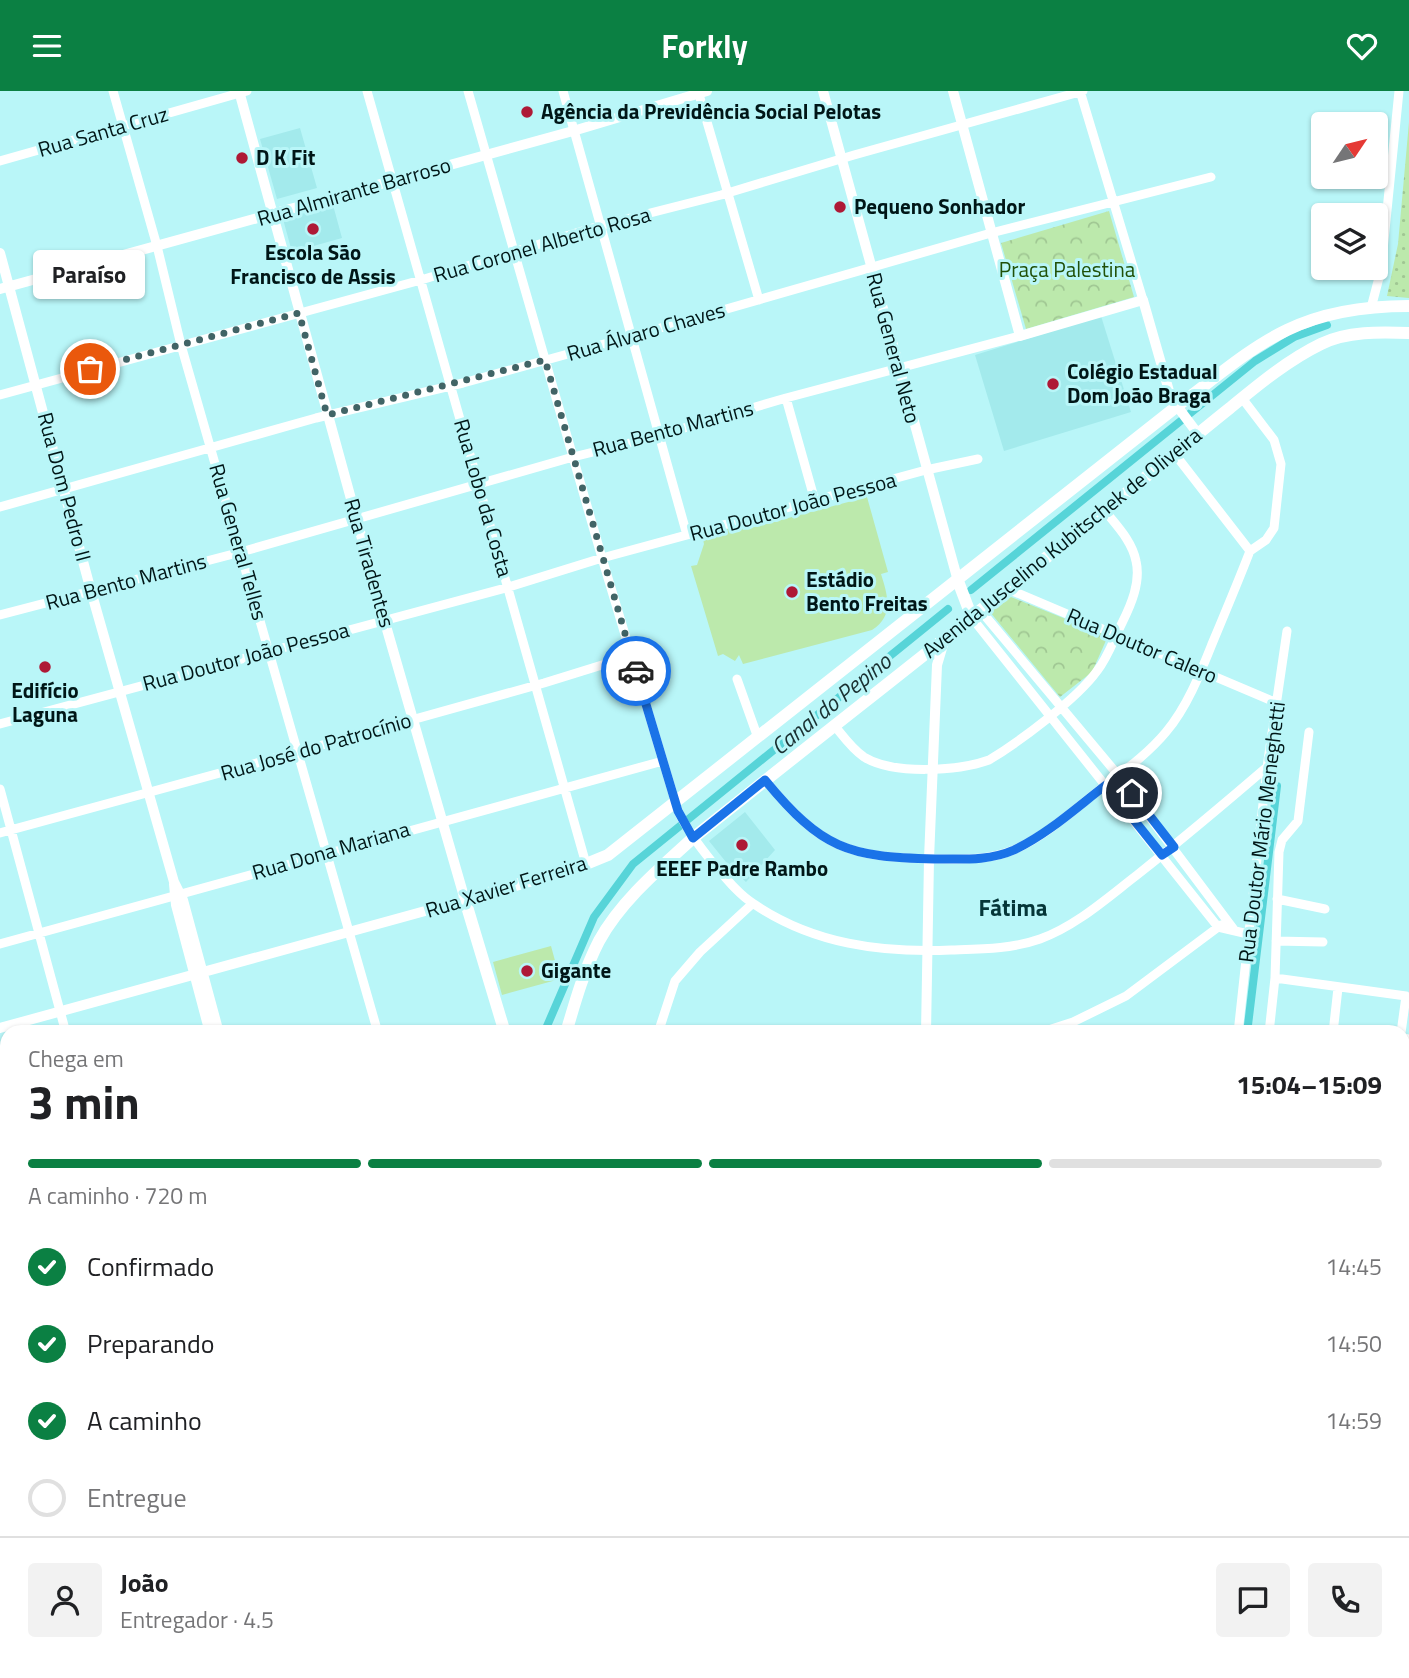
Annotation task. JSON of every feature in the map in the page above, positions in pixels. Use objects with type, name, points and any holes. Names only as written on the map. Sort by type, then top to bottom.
[{"type":"main road","name":"Avenida Juscelino Kubitschek de Oliveira","points":[[1069,493],[1251,351],[1287,330],[1318,318],[1409,306]]},
{"type":"main road","name":"Avenida Juscelino Kubitschek de Oliveira","points":[[569,1025],[599,941],[619,912],[689,833],[765,780],[1009,589],[1174,453],[1194,430],[1287,364],[1323,343],[1356,334],[1409,333]]},
{"type":"main road","name":"Rua Xavier Ferreira","points":[[465,900],[586,865],[608,855],[677,807],[758,738],[1069,493]]},
{"type":"main road","name":"Rua General Neto","points":[[958,581],[967,604],[977,614]]},
{"type":"main road","name":"Rua Tiradentes","points":[[465,900],[503,1025]]},
{"type":"street","name":"Rua General Telles","points":[[113,91],[157,246],[181,345],[376,1025]]},
{"type":"street","name":"Rua Lobo da Costa","points":[[368,91],[586,865]]},
{"type":"street","points":[[468,91],[602,558],[677,807],[689,833],[730,883],[752,904],[797,928],[842,943],[873,949],[996,949],[1039,939],[1073,922],[1174,847],[1267,767]]},
{"type":"street","points":[[563,91],[687,535]]},
{"type":"street","name":"Rua General Neto","points":[[824,91],[958,581]]},
{"type":"street","points":[[953,91],[1020,336]]},
{"type":"street","points":[[1081,91],[1171,398],[1194,430]]},
{"type":"street","name":"Rua Coronel Alberto Rosa","points":[[0,395],[421,280],[599,226],[728,193],[1081,91]]},
{"type":"street","points":[[1371,309],[1381,270],[1399,91]]},
{"type":"street","name":"Rua Santa Cruz","points":[[0,161],[242,92]]},
{"type":"street","name":"Rua Tiradentes","points":[[242,92],[327,415],[465,900]]},
{"type":"street","name":"Rua Almirante Barroso","points":[[5,288],[573,131],[701,92]]},
{"type":"street","points":[[701,92],[759,300]]},
{"type":"street","name":"Rua Álvaro Chaves","points":[[0,507],[327,415],[450,386],[631,337],[991,233],[1211,177]]},
{"type":"street","name":"Rua Dom Pedro II","points":[[0,253],[5,288],[36,384],[91,591],[178,894],[209,1025]]},
{"type":"street","name":"Rua Bento Martins","points":[[0,615],[241,552],[573,457],[1143,300]]},
{"type":"street","points":[[786,398],[815,501]]},
{"type":"street","points":[[765,780],[792,813],[813,831],[838,846],[867,854],[929,859],[987,859],[1013,850],[1038,837],[1106,785],[1166,732],[1184,705],[1201,672],[1251,551],[1266,540],[1273,528],[1277,514],[1281,464],[1274,440],[1242,398]]},
{"type":"street","points":[[1174,453],[1251,551]]},
{"type":"street","name":"Rua Doutor João Pessoa","points":[[0,724],[509,587],[602,558],[926,470],[978,459]]},
{"type":"street","points":[[834,725],[852,747],[871,760],[897,767],[933,769],[976,765],[989,760],[1049,716],[1083,688],[1097,671],[1133,598],[1137,582],[1137,562],[1131,545],[1105,511]]},
{"type":"street","name":"Rua Doutor Calero","points":[[1009,589],[1277,703]]},
{"type":"street","points":[[977,614],[1061,706],[1118,775],[1236,930]]},
{"type":"street","points":[[977,614],[1049,716],[1218,927],[1248,934]]},
{"type":"street","name":"Rua Doutor Mário Meneghetti","points":[[1240,1025],[1267,767],[1287,631]]},
{"type":"street","points":[[926,1025],[929,859],[937,665],[945,638]]},
{"type":"street","points":[[919,657],[927,655],[937,665]]},
{"type":"street","name":"Rua José do Patrocínio","points":[[0,832],[148,794],[631,656]]},
{"type":"street","points":[[737,679],[758,738]]},
{"type":"street","name":"Rua Doutor Mário Meneghetti","points":[[1270,1025],[1275,978],[1279,852],[1282,840],[1298,821],[1309,732]]},
{"type":"street","name":"Rua Dona Mariana","points":[[0,944],[663,761]]},
{"type":"street","points":[[0,789],[64,1025]]},
{"type":"street","points":[[1277,899],[1325,909]]},
{"type":"street","name":"Rua Xavier Ferreira","points":[[11,1025],[465,900]]},
{"type":"street","points":[[660,1025],[675,981],[700,952],[752,904]]},
{"type":"street","points":[[1064,1025],[1126,996],[1227,919]]},
{"type":"street","points":[[1276,941],[1324,942]]},
{"type":"street","name":"Rua Dom Pedro II","points":[[199,974],[216,1025]]},
{"type":"street","points":[[1275,978],[1406,996],[1402,1025]]},
{"type":"street","points":[[1334,1025],[1338,988]]},
{"type":"shaded area","points":[[300,128],[317,188],[277,199],[260,139]]},
{"type":"shaded area","name":"Escola São Francisco de Assis","points":[[333,205],[342,238],[292,252],[283,219]]},
{"type":"shaded area","name":"Colégio Estadual Dom João Braga","points":[[1101,316],[1131,412],[1004,451],[975,355]]},
{"type":"shaded area","name":"EEEF Padre Rambo","points":[[745,812],[775,850],[746,882],[709,841]]},
{"type":"green space","points":[[1409,122],[1409,298],[1387,296],[1398,244]]},
{"type":"green space","name":"Praça Palestina","points":[[1109,211],[1134,297],[1026,329],[1001,243]]},
{"type":"green space","name":"Estádio Bento Freitas","points":[[867,497],[888,572],[881,574],[887,605],[884,618],[879,624],[872,630],[743,664],[739,655],[735,661],[723,654],[718,656],[691,566],[697,565],[704,544],[702,535],[741,525],[743,530]]},
{"type":"green space","points":[[1011,597],[1108,636],[1092,672],[1060,697],[990,612]]},
{"type":"green space","name":"Gigante","points":[[551,946],[560,979],[502,995],[493,962]]},
{"type":"waterway","name":"Canal do Pepino","points":[[971,590],[1255,361],[1294,337],[1327,325]]},
{"type":"waterway","name":"Canal do Pepino","points":[[547,1025],[594,917],[633,864],[948,609]]},
{"type":"waterway","points":[[1248,1025],[1277,786]]},
{"type":"way so far","points":[[90,369],[299,313],[327,415],[545,360],[636,671]]},
{"type":"place","name":"Agência da Previdência Social Pelotas","points":[[527,112]]},
{"type":"place","name":"D K Fit","points":[[242,158]]},
{"type":"place","name":"Pequeno Sonhador","points":[[840,207]]},
{"type":"place","name":"Escola São Francisco de Assis","points":[[313,229]]},
{"type":"place","name":"Paraíso","points":[[90,369]]},
{"type":"place","name":"Colégio Estadual Dom João Braga","points":[[1053,384]]},
{"type":"place","name":"Estádio Bento Freitas","points":[[792,592]]},
{"type":"place","name":"Edifício Laguna","points":[[45,667]]},
{"type":"place","name":"EEEF Padre Rambo","points":[[742,845]]},
{"type":"place","name":"Gigante","points":[[527,971]]},
{"type":"district","name":"Fátima","points":[[1013,908]]},
{"type":"route","points":[[636,671],[678,811],[693,838],[765,780],[792,813],[813,831],[838,846],[867,854],[899,858],[987,859],[1038,837],[1106,785],[1162,855],[1174,847],[1132,793]]}]
